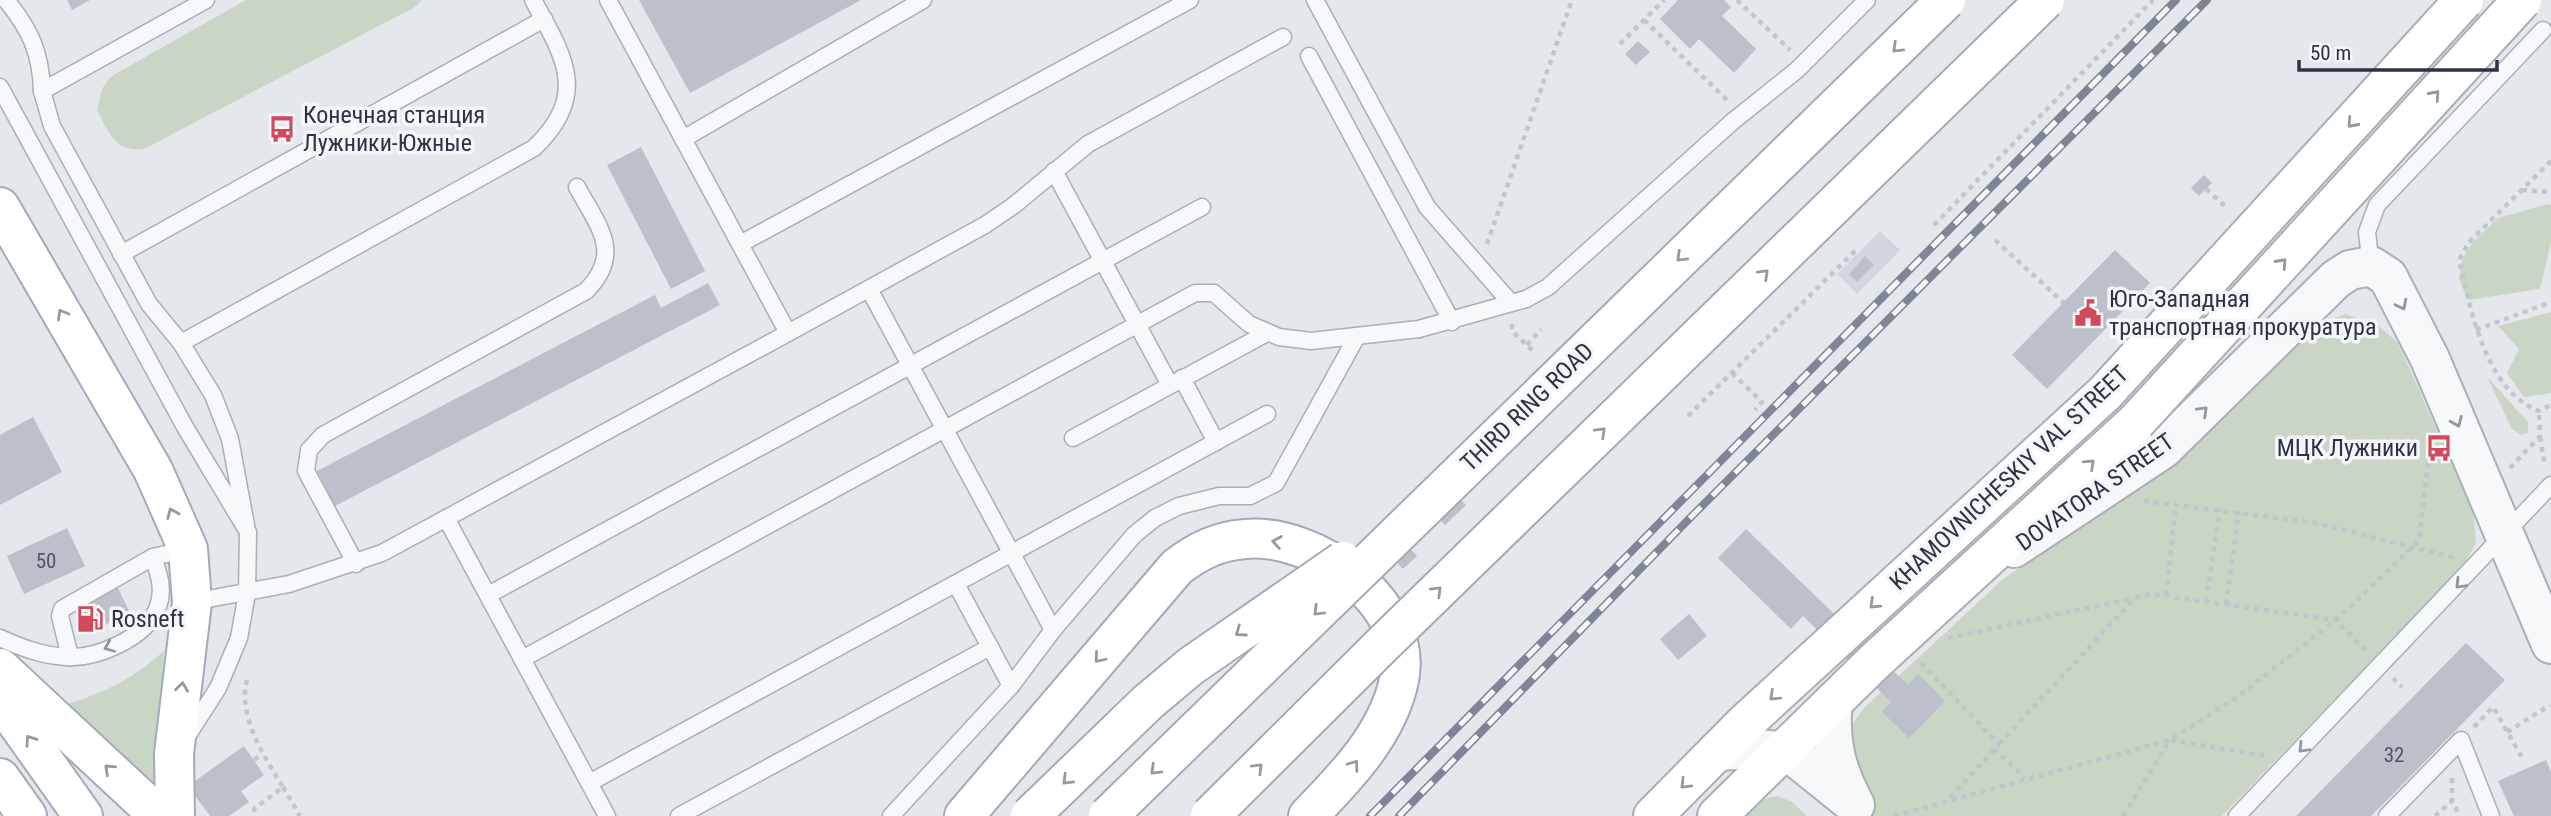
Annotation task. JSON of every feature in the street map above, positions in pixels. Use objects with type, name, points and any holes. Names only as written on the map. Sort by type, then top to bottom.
[{"type":"main road","name":"THIRD RING ROAD","points":[[1108,816],[1946,0]]},
{"type":"main road","points":[[1210,816],[1384,643],[2045,0]]},
{"type":"main road","name":"KHAMOVNICHESKIY VAL STREET","points":[[1653,816],[1717,751],[2105,393],[2464,0]]},
{"type":"main road","name":"KHAMOVNICHESKIY VAL STREET","points":[[1717,816],[1833,702],[2136,422],[2532,15]]},
{"type":"main road","points":[[0,207],[153,470],[171,553],[192,602],[174,754],[175,816]]},
{"type":"main road","points":[[1030,816],[1148,702],[1191,666],[1381,535],[1454,478]]},
{"type":"main road","points":[[964,816],[1177,567],[1198,552],[1218,543],[1247,538],[1284,542],[1311,552],[1352,577],[1379,600],[1399,638],[1399,679],[1382,726],[1342,782],[1308,816]]},
{"type":"main road","points":[[0,668],[159,816]]},
{"type":"main road","points":[[0,698],[83,816]]},
{"type":"main road","points":[[0,778],[27,816]]},
{"type":"street","points":[[2371,266],[2388,277],[2430,359],[2551,644]]},
{"type":"street","name":"DOVATORA STREET","points":[[1968,577],[2163,450],[2336,279],[2350,270],[2371,266]]},
{"type":"street","points":[[1833,702],[1830,727],[1836,763],[1857,812]]},
{"type":"street","points":[[1717,751],[1772,761],[1857,812]]},
{"type":"lane","points":[[6,0],[27,27],[37,47],[42,91],[52,126],[149,304],[201,372],[222,415],[238,474],[248,532],[247,593],[239,638],[218,688],[174,754]]},
{"type":"lane","points":[[42,91],[206,0]]},
{"type":"lane","points":[[181,343],[534,148],[550,133],[562,113],[567,96],[568,74],[564,55],[533,0]]},
{"type":"lane","points":[[608,0],[788,333]]},
{"type":"lane","points":[[683,139],[923,0]]},
{"type":"lane","points":[[740,244],[1190,0]]},
{"type":"lane","points":[[1315,0],[1427,207],[1511,303]]},
{"type":"lane","points":[[522,659],[1195,293],[1206,291],[1220,298],[1249,324],[1267,332],[1311,341],[1356,338],[1452,322],[1511,303],[1548,286],[1742,114],[1804,64],[1867,0]]},
{"type":"lane","points":[[2371,266],[2367,232],[2377,205],[2532,15]]},
{"type":"lane","points":[[121,254],[544,19]]},
{"type":"lane","points":[[192,602],[247,593],[356,564],[446,518],[985,225],[1088,144],[1283,37]]},
{"type":"lane","points":[[1309,57],[1452,322]]},
{"type":"lane","points":[[0,87],[184,427],[248,532]]},
{"type":"lane","points":[[1054,171],[1137,324],[1216,442]]},
{"type":"lane","points":[[356,564],[306,471],[309,450],[323,435],[586,291],[599,278],[607,253],[605,240],[577,187]]},
{"type":"lane","points":[[488,595],[1202,207]]},
{"type":"lane","points":[[869,289],[1053,630]]},
{"type":"lane","points":[[1073,438],[1267,332]]},
{"type":"lane","points":[[891,816],[1011,686],[1053,630],[1134,535],[1155,518],[1195,500],[1219,496],[1250,496],[1276,483],[1356,338]]},
{"type":"lane","points":[[589,783],[1267,414]]},
{"type":"lane","points":[[2237,816],[2551,485]]},
{"type":"lane","points":[[446,518],[607,816]]},
{"type":"lane","points":[[0,638],[33,653],[70,657],[106,650],[140,631],[157,609],[171,553]]},
{"type":"lane","points":[[70,657],[61,617],[62,609],[171,553]]},
{"type":"lane","points":[[956,584],[1011,686]]},
{"type":"lane","points":[[679,816],[990,647]]},
{"type":"lane","points":[[2387,816],[2461,740],[2491,816]]},
{"type":"path","points":[[1479,267],[1572,0]]},
{"type":"path","points":[[1620,44],[1664,0]]},
{"type":"path","points":[[1737,0],[1804,64]]},
{"type":"path","points":[[1934,225],[2153,0]]},
{"type":"path","points":[[1644,20],[1742,114]]},
{"type":"path","points":[[2551,161],[2469,242],[2459,260],[2476,330],[2495,369],[2524,405],[2539,411],[2551,405]]},
{"type":"path","points":[[2206,189],[2227,208]]},
{"type":"path","points":[[2522,190],[2551,192]]},
{"type":"path","points":[[1995,240],[2064,303]]},
{"type":"path","points":[[1688,416],[1856,250]]},
{"type":"path","points":[[2476,330],[2551,302]]},
{"type":"path","points":[[1527,345],[1541,329]]},
{"type":"path","points":[[1732,373],[1762,402],[1755,410]]},
{"type":"path","points":[[1894,816],[2170,740],[2236,698],[2336,620],[2419,541],[2432,432]]},
{"type":"path","points":[[2142,501],[2176,503],[2316,523],[2459,559]]},
{"type":"path","points":[[2166,595],[2176,503]]},
{"type":"path","points":[[2207,601],[2220,509]]},
{"type":"path","points":[[2226,604],[2239,511]]},
{"type":"path","points":[[1947,638],[2135,598],[2166,595],[2336,620],[2364,649]]},
{"type":"path","points":[[1948,800],[2135,598]]},
{"type":"path","points":[[239,638],[254,648],[242,695],[262,754],[300,816]]},
{"type":"path","points":[[1920,662],[1999,744]]},
{"type":"path","points":[[2507,732],[2550,705]]},
{"type":"path","points":[[2461,740],[2493,707],[2523,759]]},
{"type":"path","points":[[2170,740],[2270,757]]},
{"type":"path","points":[[2123,816],[2170,740]]},
{"type":"path","points":[[1994,749],[2025,778]]},
{"type":"path","points":[[254,760],[262,754]]},
{"type":"path","points":[[251,816],[255,808],[283,787]]},
{"type":"path","points":[[2435,816],[2452,801],[2460,816]]},
{"type":"shaded area","points":[[1880,231],[1900,250],[1857,294],[1837,274]]},
{"type":"green space","points":[[246,0],[422,0],[415,7],[144,149],[126,148],[114,139],[97,110],[102,89],[110,77]]},
{"type":"green space","points":[[2551,205],[2551,242],[2540,289],[2468,300],[2459,279],[2463,257],[2473,242],[2498,218]]},
{"type":"green space","points":[[2551,312],[2551,393],[2524,397],[2507,373],[2519,349],[2498,326]]},
{"type":"green space","points":[[2345,314],[2378,325],[2398,343],[2473,511],[2476,543],[2464,565],[2222,816],[1873,816],[1858,799],[1843,737],[1864,708],[2002,580],[2126,493],[2315,327]]},
{"type":"green space","points":[[2487,377],[2528,422],[2528,433],[2521,435],[2512,429]]},
{"type":"green space","points":[[164,651],[156,777],[160,801],[64,705],[117,684]]},
{"type":"green space","points":[[1778,796],[1792,802],[1807,816],[1746,816],[1764,799]]},
{"type":"building","points":[[67,0],[90,0],[72,10]]},
{"type":"building","points":[[639,0],[861,0],[690,93]]},
{"type":"building","points":[[1678,0],[1724,0],[1731,7],[1722,16],[1756,49],[1734,73],[1699,39],[1690,49],[1660,19]]},
{"type":"building","points":[[1638,41],[1650,52],[1636,65],[1625,54]]},
{"type":"building","points":[[641,147],[705,271],[671,289],[607,165]]},
{"type":"building","points":[[2204,175],[2212,183],[2199,196],[2191,188]]},
{"type":"building","name":"Юго-Западная транспортная прокуратура","points":[[2115,250],[2150,283],[2047,389],[2012,355]]},
{"type":"building","points":[[1865,256],[1874,265],[1857,282],[1849,274]]},
{"type":"building","points":[[708,283],[720,305],[335,506],[317,471],[655,295],[661,308]]},
{"type":"building","points":[[33,417],[62,472],[0,505],[0,435]]},
{"type":"building","points":[[1436,473],[1466,505],[1445,525],[1414,494]]},
{"type":"building","points":[[67,528],[85,566],[24,594],[7,556]]},
{"type":"building","points":[[1746,529],[1908,685],[1918,674],[1945,701],[1909,738],[1882,712],[1891,702],[1803,616],[1791,629],[1718,558]]},
{"type":"building","points":[[1402,540],[1417,556],[1403,569],[1388,553]]},
{"type":"building","points":[[116,584],[130,613],[86,634],[72,606]]},
{"type":"building","points":[[1689,614],[1707,636],[1678,660],[1660,639]]},
{"type":"building","points":[[2466,643],[2505,680],[2395,792],[2371,816],[2296,816]]},
{"type":"building","points":[[244,746],[264,775],[241,791],[249,802],[229,816],[210,816],[188,786]]},
{"type":"building","points":[[2546,760],[2551,772],[2551,816],[2514,816],[2498,781]]},
{"type":"railway","points":[[1370,816],[2176,0]]},
{"type":"railway","points":[[1399,816],[1689,519],[2207,0]]},
{"type":"place","name":"Конечная станция Лужники-Южные","points":[[282,129]]},
{"type":"place","name":"Юго-Западная транспортная прокуратура","points":[[2088,313]]},
{"type":"place","name":"МЦК Лужники","points":[[2439,448]]},
{"type":"place","name":"Rosneft","points":[[90,619]]}]
